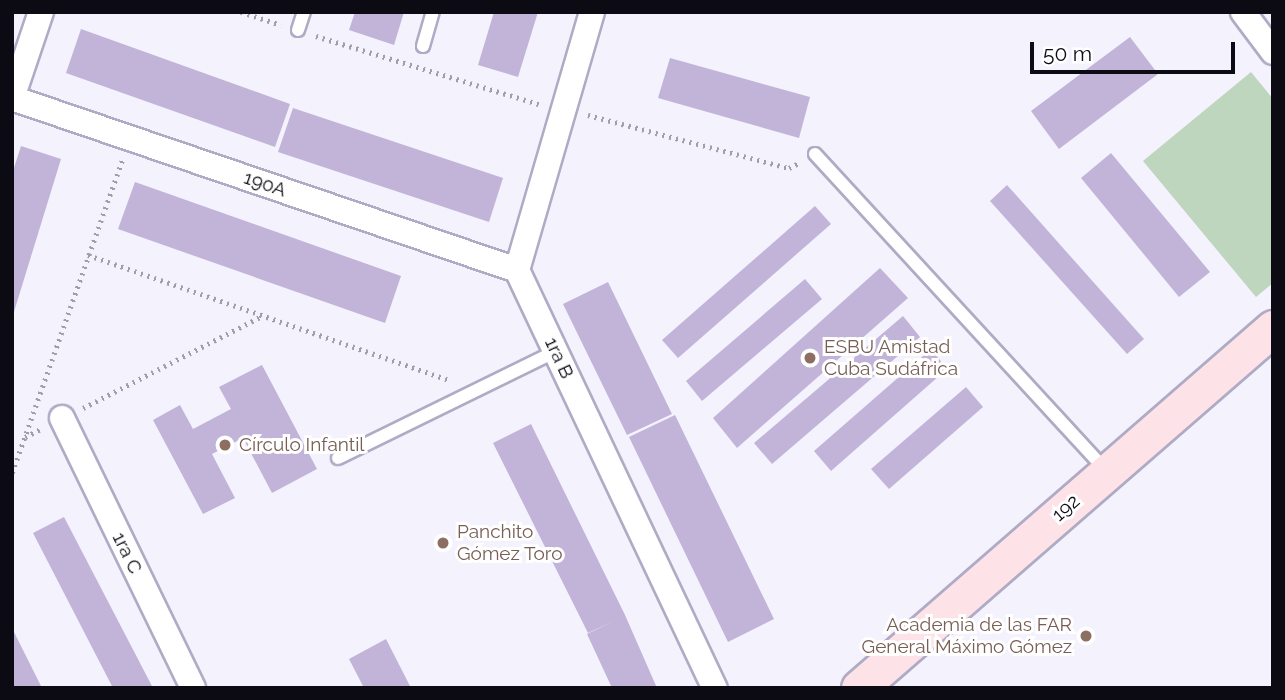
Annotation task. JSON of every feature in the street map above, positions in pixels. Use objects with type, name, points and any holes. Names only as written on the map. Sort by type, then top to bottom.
[{"type":"street","points":[[12,98],[41,12]]},
{"type":"street","points":[[517,270],[592,12]]},
{"type":"street","points":[[1241,13],[1273,52]]},
{"type":"street","name":"190A","points":[[12,98],[517,270]]},
{"type":"street","name":"1ra B","points":[[517,270],[715,688]]},
{"type":"street","name":"192","points":[[859,688],[1273,328]]},
{"type":"street","name":"1ra C","points":[[62,418],[193,688]]},
{"type":"lane","points":[[298,30],[304,12]]},
{"type":"lane","points":[[423,46],[433,12]]},
{"type":"lane","points":[[815,154],[1107,471]]},
{"type":"lane","points":[[338,458],[556,351]]},
{"type":"path","points":[[241,12],[565,111],[608,117],[789,168],[815,154]]},
{"type":"path","points":[[12,473],[130,138]]},
{"type":"path","points":[[88,255],[476,390]]},
{"type":"path","points":[[25,437],[263,316]]},
{"type":"green space","points":[[1251,72],[1273,99],[1273,283],[1256,297],[1143,161]]},
{"type":"building","points":[[355,12],[404,12],[394,45],[349,30]]},
{"type":"building","points":[[494,12],[538,12],[518,77],[478,65]]},
{"type":"building","points":[[81,29],[290,104],[275,147],[66,73]]},
{"type":"building","points":[[1130,37],[1158,74],[1059,149],[1031,111]]},
{"type":"building","points":[[670,58],[810,97],[799,138],[658,98]]},
{"type":"building","points":[[293,108],[503,178],[489,222],[278,152]]},
{"type":"building","points":[[21,146],[61,159],[13,315],[12,174]]},
{"type":"building","points":[[1111,153],[1210,272],[1179,297],[1081,178]]},
{"type":"building","points":[[135,182],[401,276],[385,323],[118,229]]},
{"type":"building","points":[[1007,185],[1144,339],[1127,354],[990,201]]},
{"type":"building","points":[[815,206],[831,224],[678,358],[662,340]]},
{"type":"building","name":"ESBU Amistad Cuba Sudáfrica","points":[[880,268],[908,298],[737,448],[713,418]]},
{"type":"building","points":[[805,279],[822,299],[702,401],[686,381]]},
{"type":"building","points":[[608,282],[672,414],[627,435],[563,304]]},
{"type":"building","points":[[903,316],[920,337],[772,464],[754,443]]},
{"type":"building","points":[[931,349],[947,369],[831,471],[814,451]]},
{"type":"building","points":[[262,365],[317,469],[272,493],[243,438],[212,454],[235,498],[203,514],[153,420],[180,405],[193,429],[231,409],[219,387]]},
{"type":"building","points":[[966,387],[983,407],[889,489],[871,469]]},
{"type":"building","points":[[675,415],[774,619],[728,642],[629,437]]},
{"type":"building","points":[[531,424],[625,615],[657,688],[612,688],[587,634],[614,621],[588,633],[493,443]]},
{"type":"building","points":[[64,517],[153,688],[113,688],[33,533]]},
{"type":"building","points":[[12,628],[42,688],[12,688]]},
{"type":"building","points":[[386,639],[411,688],[364,688],[349,659]]},
{"type":"place","name":"ESBU Amistad Cuba Sudáfrica","points":[[810,358]]},
{"type":"place","name":"Círculo Infantil","points":[[225,445]]},
{"type":"place","name":"Panchito Gómez Toro","points":[[443,543]]},
{"type":"place","name":"Academia de las FAR General Máximo Gómez","points":[[1086,636]]}]
